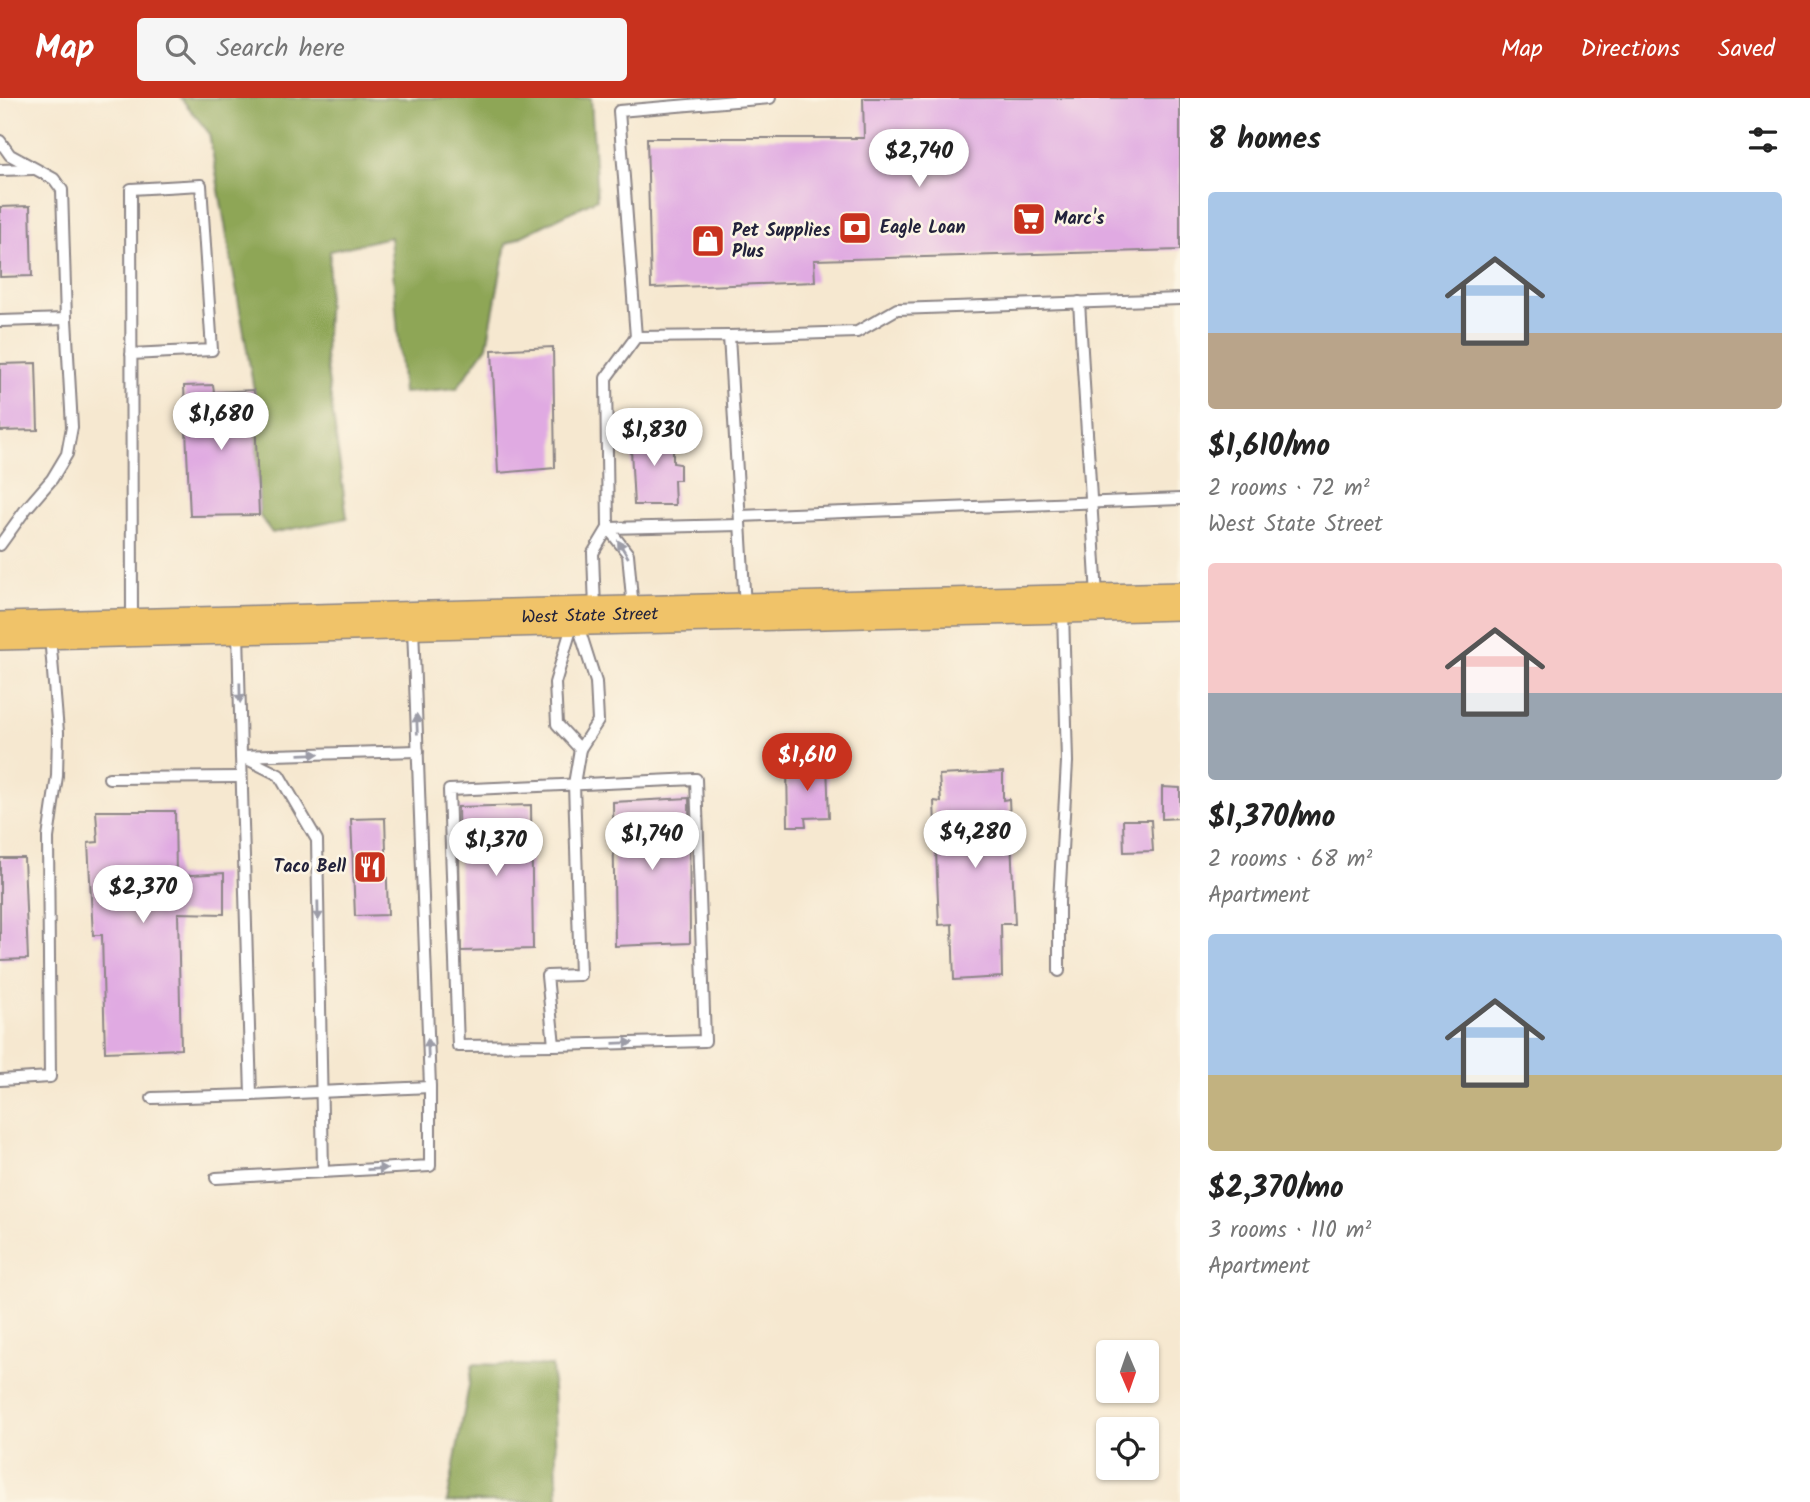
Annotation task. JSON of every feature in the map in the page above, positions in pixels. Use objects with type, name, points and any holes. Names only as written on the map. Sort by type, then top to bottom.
[{"type":"highway","name":"West State Street","points":[[0,631],[1180,601]]},
{"type":"lane","points":[[554,1045],[547,976],[580,975],[574,784],[580,749],[598,721],[596,682],[585,616],[593,552],[608,528],[606,378],[636,337],[619,111],[770,98]]},
{"type":"lane","points":[[0,141],[10,155],[54,179],[62,190],[72,427],[67,454],[52,479],[0,545]]},
{"type":"lane","points":[[0,170],[33,169]]},
{"type":"lane","points":[[131,354],[212,350],[201,185],[131,189],[131,354],[132,627]]},
{"type":"lane","points":[[636,337],[857,332],[897,309],[1180,299]]},
{"type":"lane","points":[[1059,971],[1059,902],[1067,762],[1091,502],[1079,302]]},
{"type":"lane","points":[[0,321],[66,319]]},
{"type":"lane","points":[[729,336],[746,612]]},
{"type":"lane","points":[[608,528],[1180,499]]},
{"type":"lane","points":[[608,528],[628,554],[633,615]]},
{"type":"lane","points":[[580,749],[557,724],[555,683],[585,616]]},
{"type":"lane","points":[[216,1178],[430,1166],[430,1087],[413,621]]},
{"type":"lane","points":[[238,625],[251,1094]]},
{"type":"lane","points":[[0,1080],[50,1077],[48,838],[57,776],[58,732],[49,629]]},
{"type":"lane","points":[[241,756],[418,751]]},
{"type":"lane","points":[[241,756],[279,775],[317,841],[323,1172]]},
{"type":"lane","points":[[110,778],[242,777]]},
{"type":"lane","points":[[696,779],[705,1041],[554,1045],[458,1046],[449,790],[696,779]]},
{"type":"lane","points":[[152,1098],[430,1087]]},
{"type":"green space","points":[[181,98],[591,98],[597,199],[506,244],[487,346],[457,388],[403,393],[390,237],[330,251],[325,356],[347,518],[272,533],[259,515],[254,390],[209,133]]},
{"type":"green space","points":[[473,1364],[552,1366],[558,1502],[447,1502]]},
{"type":"building","points":[[863,98],[1180,98],[1180,250],[814,260],[815,282],[651,288],[647,138],[864,138]]},
{"type":"building","points":[[30,206],[32,276],[0,277],[0,207]]},
{"type":"building","points":[[553,347],[555,468],[498,473],[492,350]]},
{"type":"building","points":[[36,363],[38,430],[0,431],[0,364]]},
{"type":"building","points":[[213,385],[214,392],[254,390],[259,515],[190,516],[184,386]]},
{"type":"building","points":[[673,430],[673,463],[680,464],[680,480],[674,480],[675,505],[634,505],[630,431]]},
{"type":"building","points":[[787,765],[827,765],[829,817],[805,818],[806,826],[788,826]]},
{"type":"building","points":[[1003,772],[1003,800],[1009,799],[1015,924],[1001,924],[1002,977],[954,980],[952,924],[939,925],[934,801],[941,802],[939,775]]},
{"type":"building","points":[[1162,787],[1180,788],[1180,818],[1162,819]]},
{"type":"building","points":[[689,798],[690,943],[615,946],[613,802]]},
{"type":"building","points":[[531,805],[533,949],[461,951],[458,807]]},
{"type":"building","points":[[96,811],[175,811],[176,876],[224,873],[224,914],[178,913],[181,1049],[105,1052],[102,935],[93,935],[88,843],[98,842]]},
{"type":"building","name":"Taco Bell","points":[[385,818],[388,915],[355,916],[351,819]]},
{"type":"building","points":[[1123,820],[1151,820],[1153,851],[1124,852]]},
{"type":"building","points":[[0,858],[24,858],[28,959],[0,960]]},
{"type":"place","name":"Marc's","points":[[1029,219]]},
{"type":"place","name":"Eagle Loan","points":[[855,228]]},
{"type":"place","name":"Pet Supplies Plus","points":[[708,241]]},
{"type":"place","name":"Taco Bell","points":[[370,867]]}]
